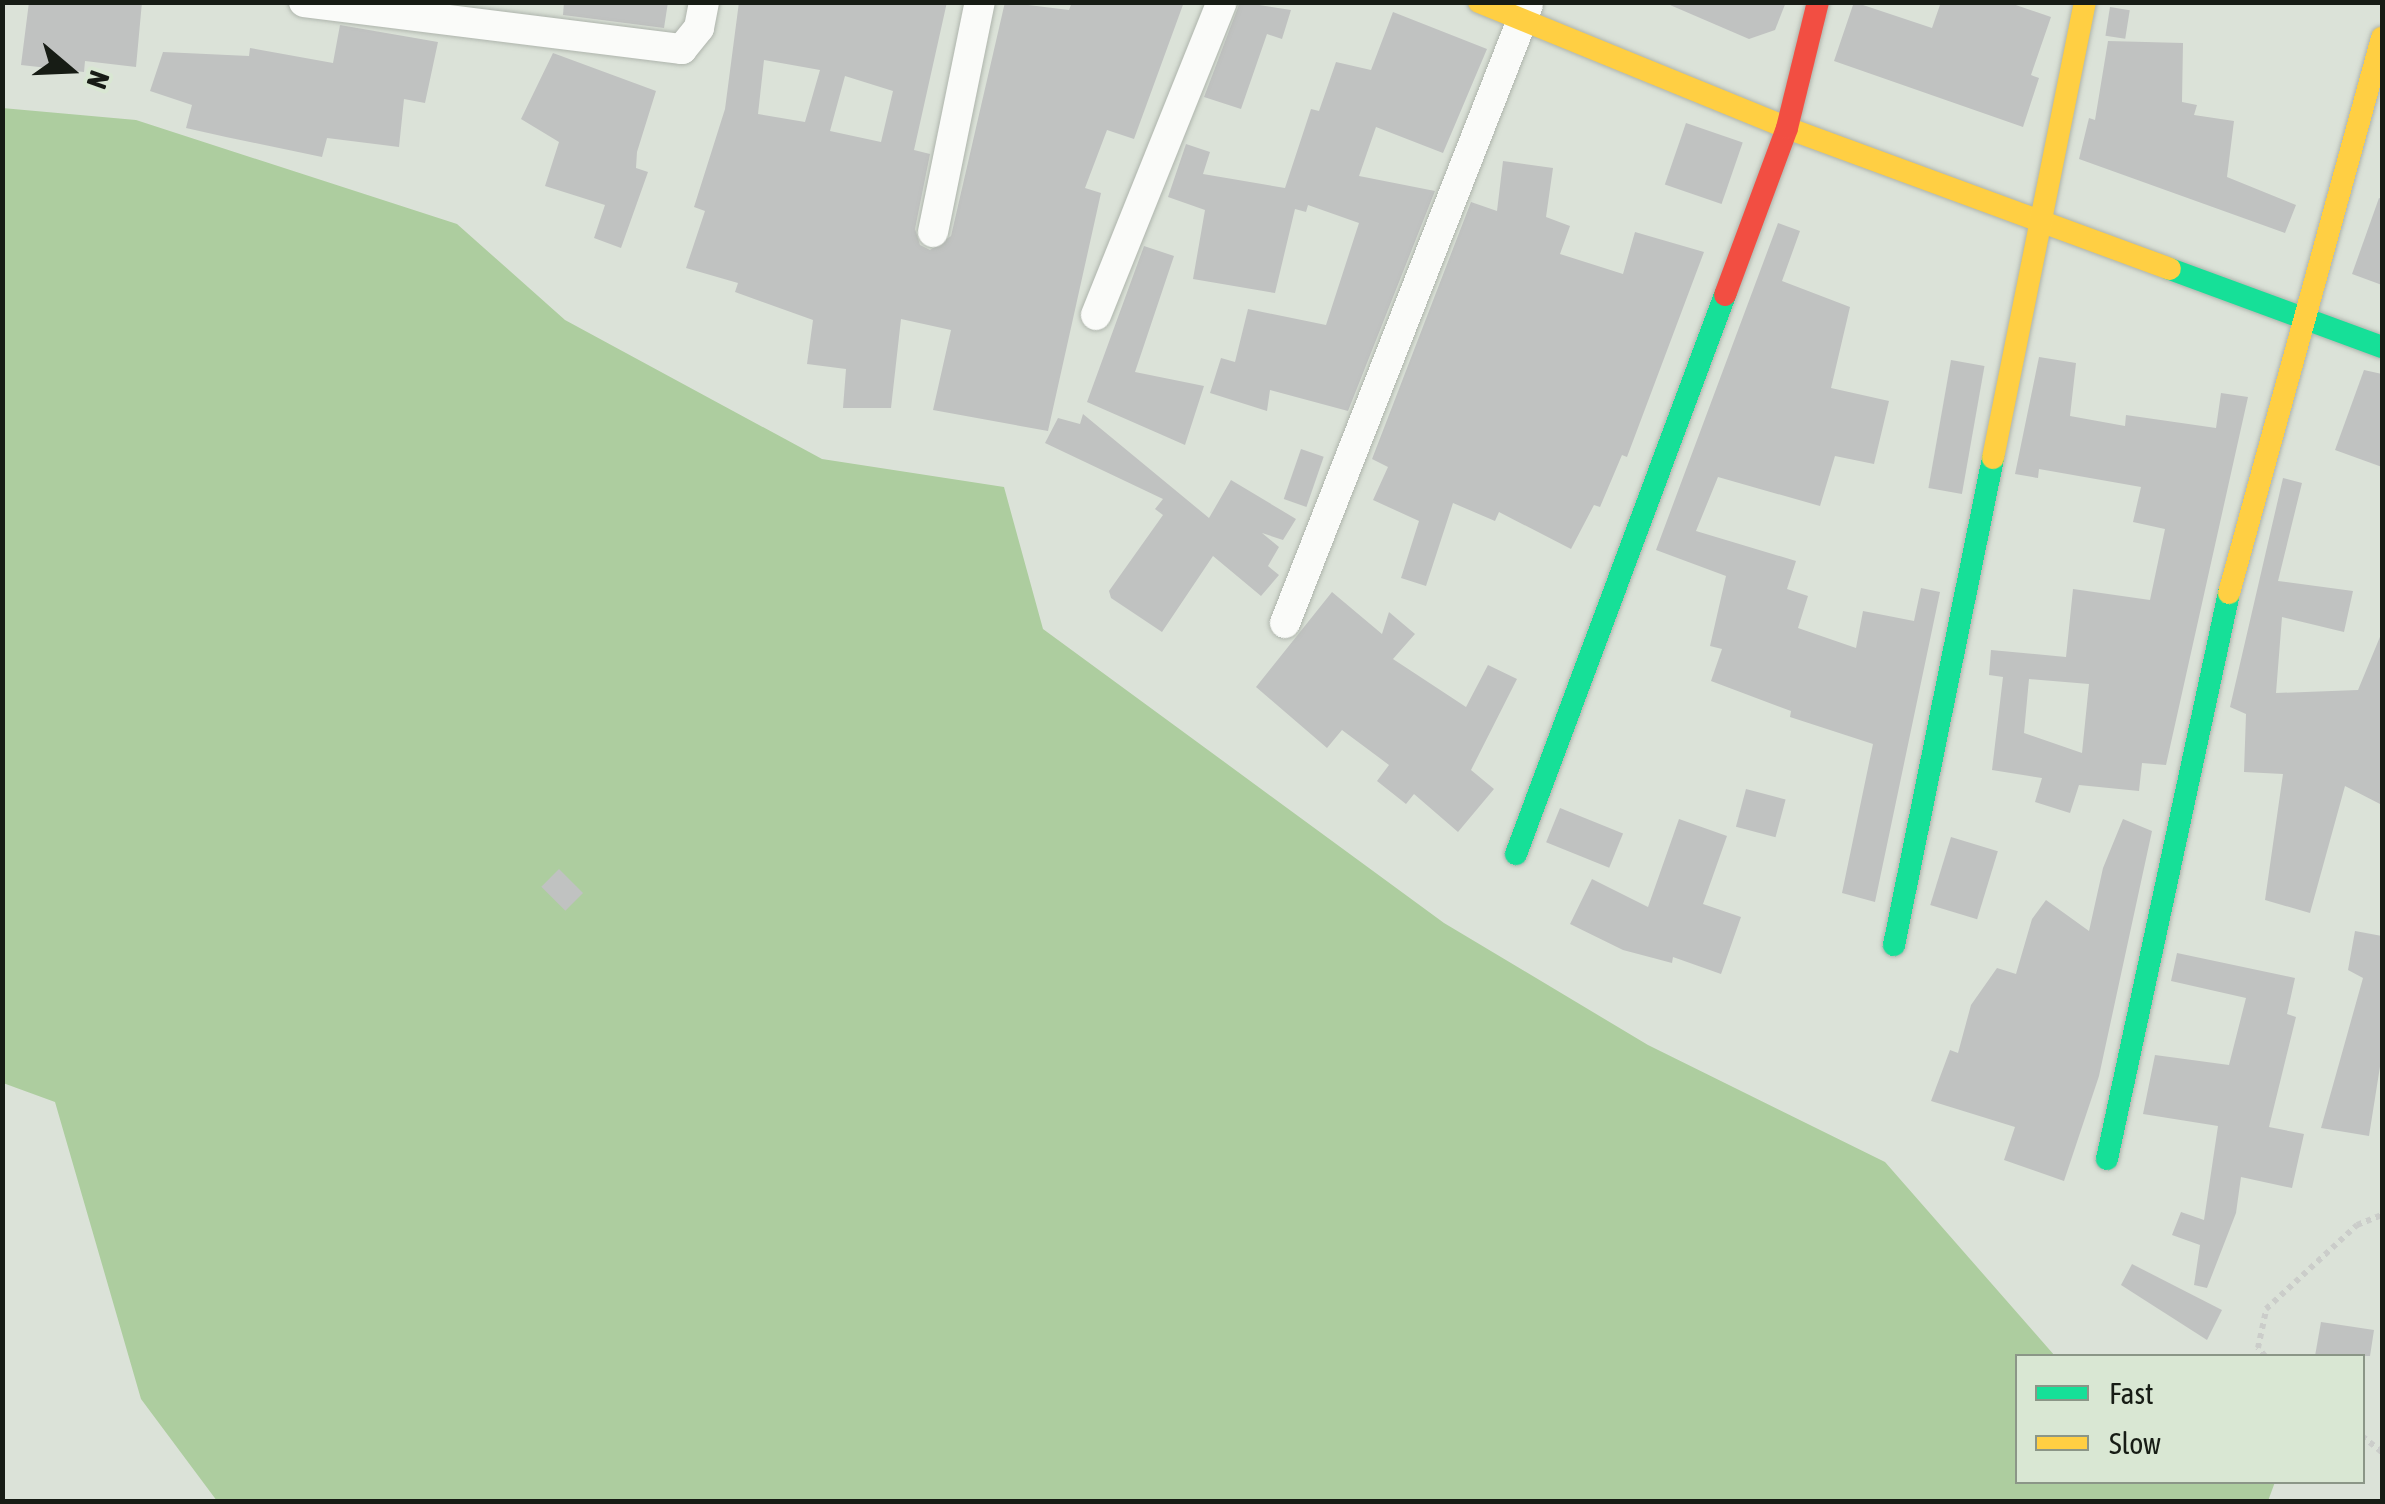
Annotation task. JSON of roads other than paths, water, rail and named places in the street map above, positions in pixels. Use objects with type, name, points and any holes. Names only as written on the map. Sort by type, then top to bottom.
[{"type":"street","points":[[304,2],[682,49],[700,28],[704,2]]},
{"type":"street","points":[[933,232],[980,2]]},
{"type":"street","points":[[1096,315],[1222,2]]},
{"type":"street","points":[[1480,2],[1526,12],[1786,128],[2042,225],[2382,346]]},
{"type":"street","points":[[1516,854],[1786,128],[1818,2]]},
{"type":"street","points":[[1894,945],[2084,2]]},
{"type":"street","points":[[1285,623],[1526,12]]},
{"type":"street","points":[[2107,1159],[2241,536],[2382,38]]}]
